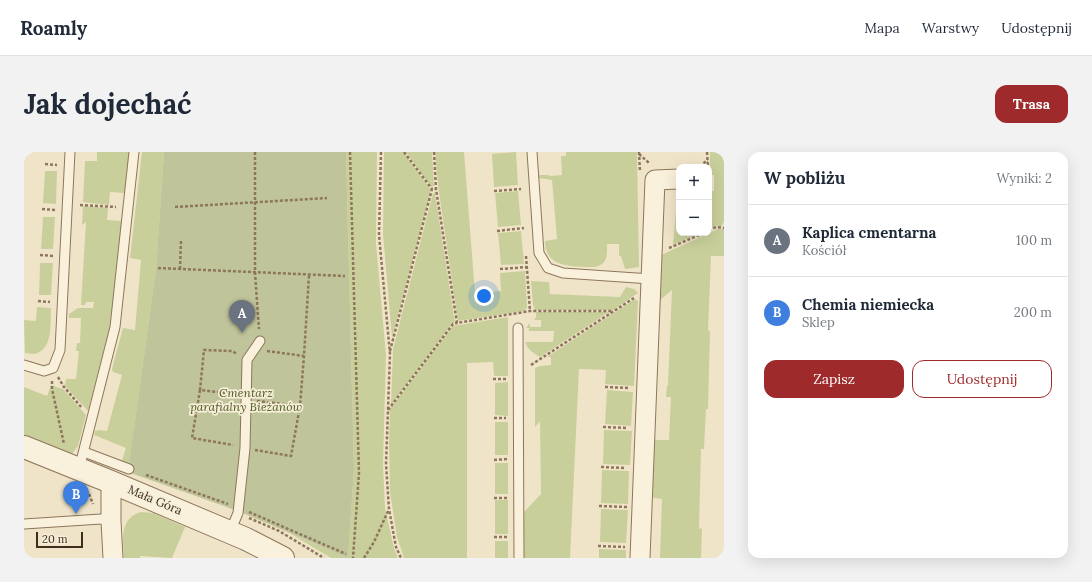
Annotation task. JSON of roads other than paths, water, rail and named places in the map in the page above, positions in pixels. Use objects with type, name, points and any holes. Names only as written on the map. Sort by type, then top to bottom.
[{"type":"street","points":[[634,553],[651,279],[655,180],[676,179]]},
{"type":"street","name":"Mała Góra","points":[[24,447],[82,461],[111,482],[246,539],[283,558]]},
{"type":"street","points":[[111,482],[113,558]]},
{"type":"lane","points":[[24,365],[44,371],[52,368],[60,350],[70,152]]},
{"type":"lane","points":[[129,469],[82,461],[115,327],[134,152]]},
{"type":"lane","points":[[532,152],[540,253],[548,268],[563,273],[651,279]]},
{"type":"lane","points":[[518,328],[514,376],[519,558]]},
{"type":"lane","points":[[230,532],[238,513],[245,448],[247,360],[257,345]]},
{"type":"lane","points":[[24,524],[100,519],[111,521]]},
{"type":"place","name":"Kaplica cmentarna","points":[[242,333]]},
{"type":"place","name":"Chemia niemiecka","points":[[76,514]]},
{"type":"park label","name":"Cmentarz parafialny Bieżanów","points":[[246,400]]}]
